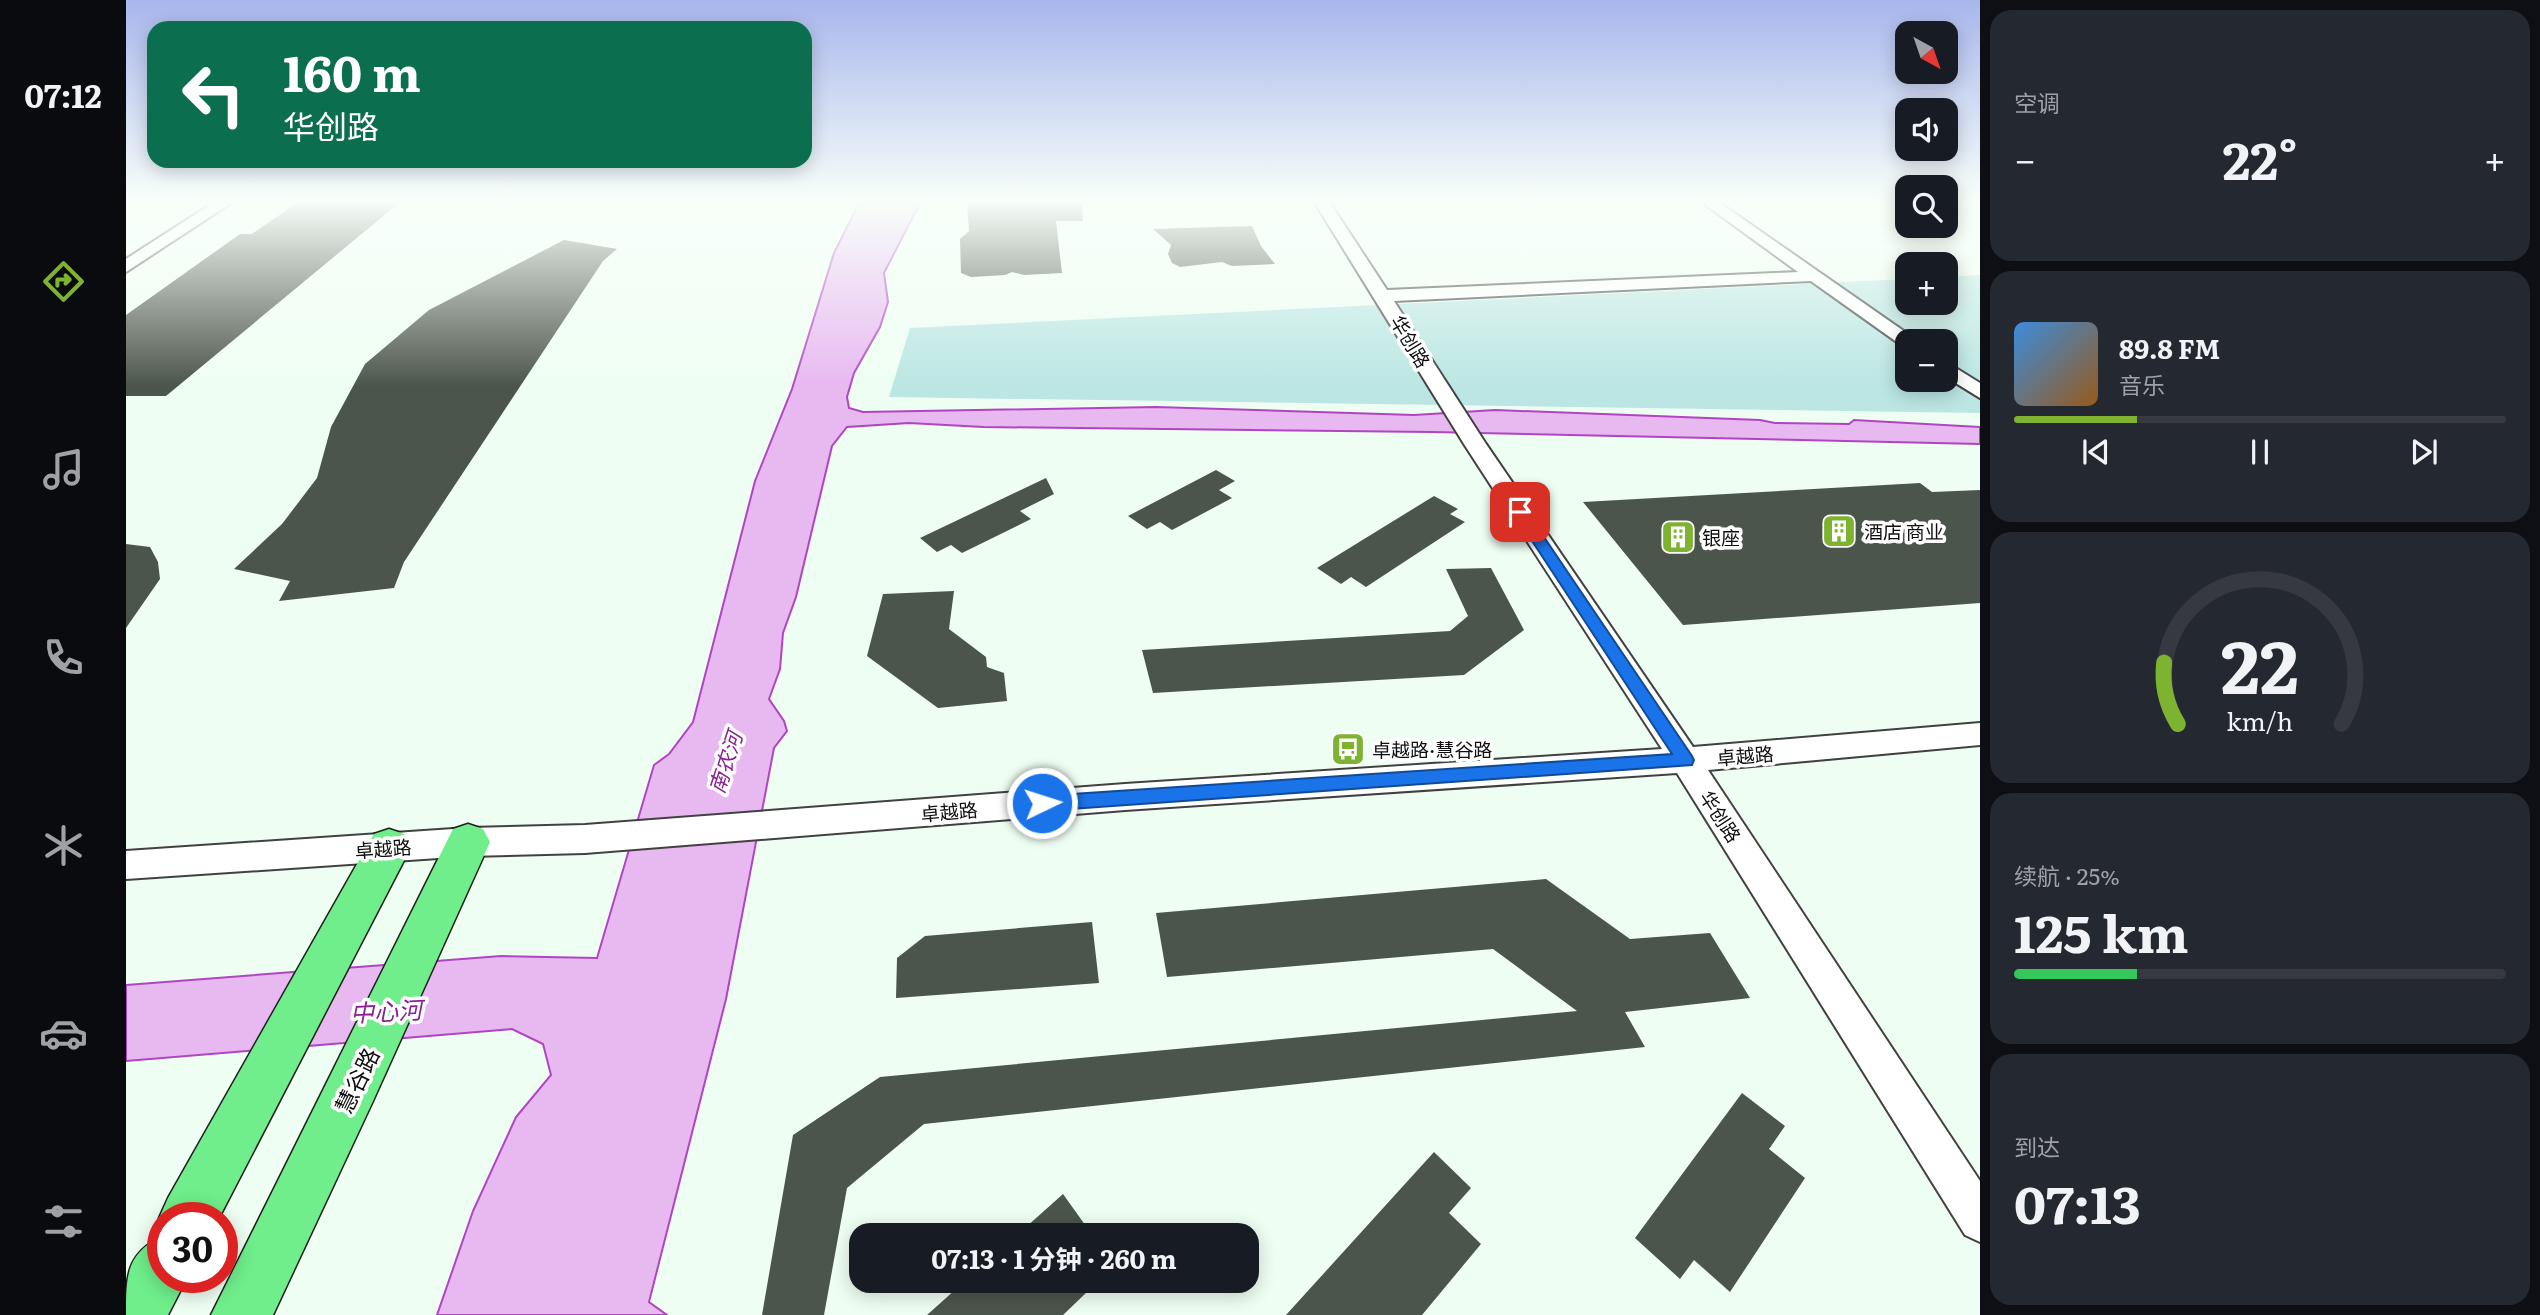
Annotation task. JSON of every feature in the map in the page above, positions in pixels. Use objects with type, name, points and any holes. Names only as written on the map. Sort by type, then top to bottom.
[{"type":"main road","name":"慧谷路","points":[[240,1315],[355,1083],[468,842]]},
{"type":"main road","points":[[197,1202],[388,847]]},
{"type":"main road","points":[[135,1315],[147,1293]]},
{"type":"street","name":"华创路","points":[[1363,264],[1475,444],[1685,760],[1980,1220]]},
{"type":"street","points":[[1798,264],[1895,332]]},
{"type":"street","points":[[1383,296],[1814,276]]},
{"type":"street","points":[[1958,376],[1980,392]]},
{"type":"street","name":"卓越路","points":[[126,865],[468,842],[585,839],[1125,797],[1685,760],[1980,734]]},
{"type":"shaded area","points":[[1980,275],[1980,413],[889,397],[910,328],[1895,280],[1895,315],[1958,315],[1958,276]]},
{"type":"water","points":[[830,264],[888,264],[884,273],[888,302],[880,327],[854,373],[847,397],[849,408],[863,412],[1156,407],[1414,415],[1495,410],[1760,420],[1775,423],[1849,424],[1854,420],[1980,427],[1980,444],[1432,432],[983,427],[909,423],[847,427],[832,446],[796,597],[783,633],[780,669],[769,699],[784,721],[787,731],[774,748],[726,999],[649,1302],[667,1315],[437,1315],[473,1211],[516,1117],[551,1075],[543,1044],[512,1029],[126,1061],[126,985],[501,956],[597,958],[654,765],[669,754],[693,722],[755,481],[792,389]]},
{"type":"building","points":[[197,264],[325,264],[166,396],[126,396],[126,315]]},
{"type":"building","points":[[517,264],[601,264],[404,562],[394,588],[279,601],[290,581],[234,569],[282,524],[317,478],[331,427],[365,364],[429,310]]},
{"type":"building","points":[[961,264],[1061,264],[1062,273],[1024,275],[1012,272],[1005,275],[971,277],[961,273]]},
{"type":"building","points":[[1175,264],[1202,264],[1180,267]]},
{"type":"building","points":[[1228,264],[1267,264],[1232,266]]},
{"type":"building","points":[[1216,470],[1235,481],[1219,490],[1232,498],[1172,530],[1160,522],[1147,529],[1128,516]]},
{"type":"building","points":[[1046,478],[1054,494],[1020,511],[1031,519],[962,553],[951,545],[937,552],[920,538]]},
{"type":"building","name":"酒店 商业","points":[[1920,483],[1932,492],[1980,490],[1980,603],[1683,625],[1583,502]]},
{"type":"building","points":[[1434,496],[1458,509],[1450,514],[1465,522],[1366,587],[1351,577],[1341,584],[1317,568]]},
{"type":"building","points":[[126,544],[150,547],[158,562],[160,579],[126,628]]},
{"type":"building","points":[[1491,568],[1524,630],[1464,675],[1153,693],[1142,650],[1450,631],[1468,616],[1446,569]]},
{"type":"building","points":[[954,591],[949,629],[986,657],[987,667],[1004,673],[1007,701],[938,708],[867,656],[883,594]]},
{"type":"building","points":[[1546,879],[1630,939],[1710,933],[1750,998],[1625,1012],[1645,1047],[924,1124],[847,1188],[824,1315],[762,1315],[793,1135],[880,1077],[1577,1011],[1493,949],[1167,977],[1156,913]]},
{"type":"building","points":[[1092,922],[1099,983],[896,998],[897,958],[925,936]]},
{"type":"building","points":[[1742,1093],[1785,1126],[1769,1149],[1805,1178],[1730,1292],[1694,1260],[1680,1279],[1635,1238]]},
{"type":"building","points":[[1434,1152],[1471,1188],[1449,1213],[1481,1244],[1422,1315],[1286,1315]]},
{"type":"building","points":[[1063,1194],[1084,1223],[1031,1223]]},
{"type":"building","points":[[952,1293],[1086,1293],[1063,1315],[927,1315]]},
{"type":"place","name":"酒店 商业","points":[[1839,531]]},
{"type":"place","name":"银座","points":[[1678,537]]},
{"type":"place","name":"卓越路·慧谷路","points":[[1348,749]]},
{"type":"route","points":[[1042,803],[1685,760],[1520,512]]},
{"type":"water label","name":"南农河","points":[[724,762]]},
{"type":"water label","name":"中心河","points":[[386,1010]]}]
